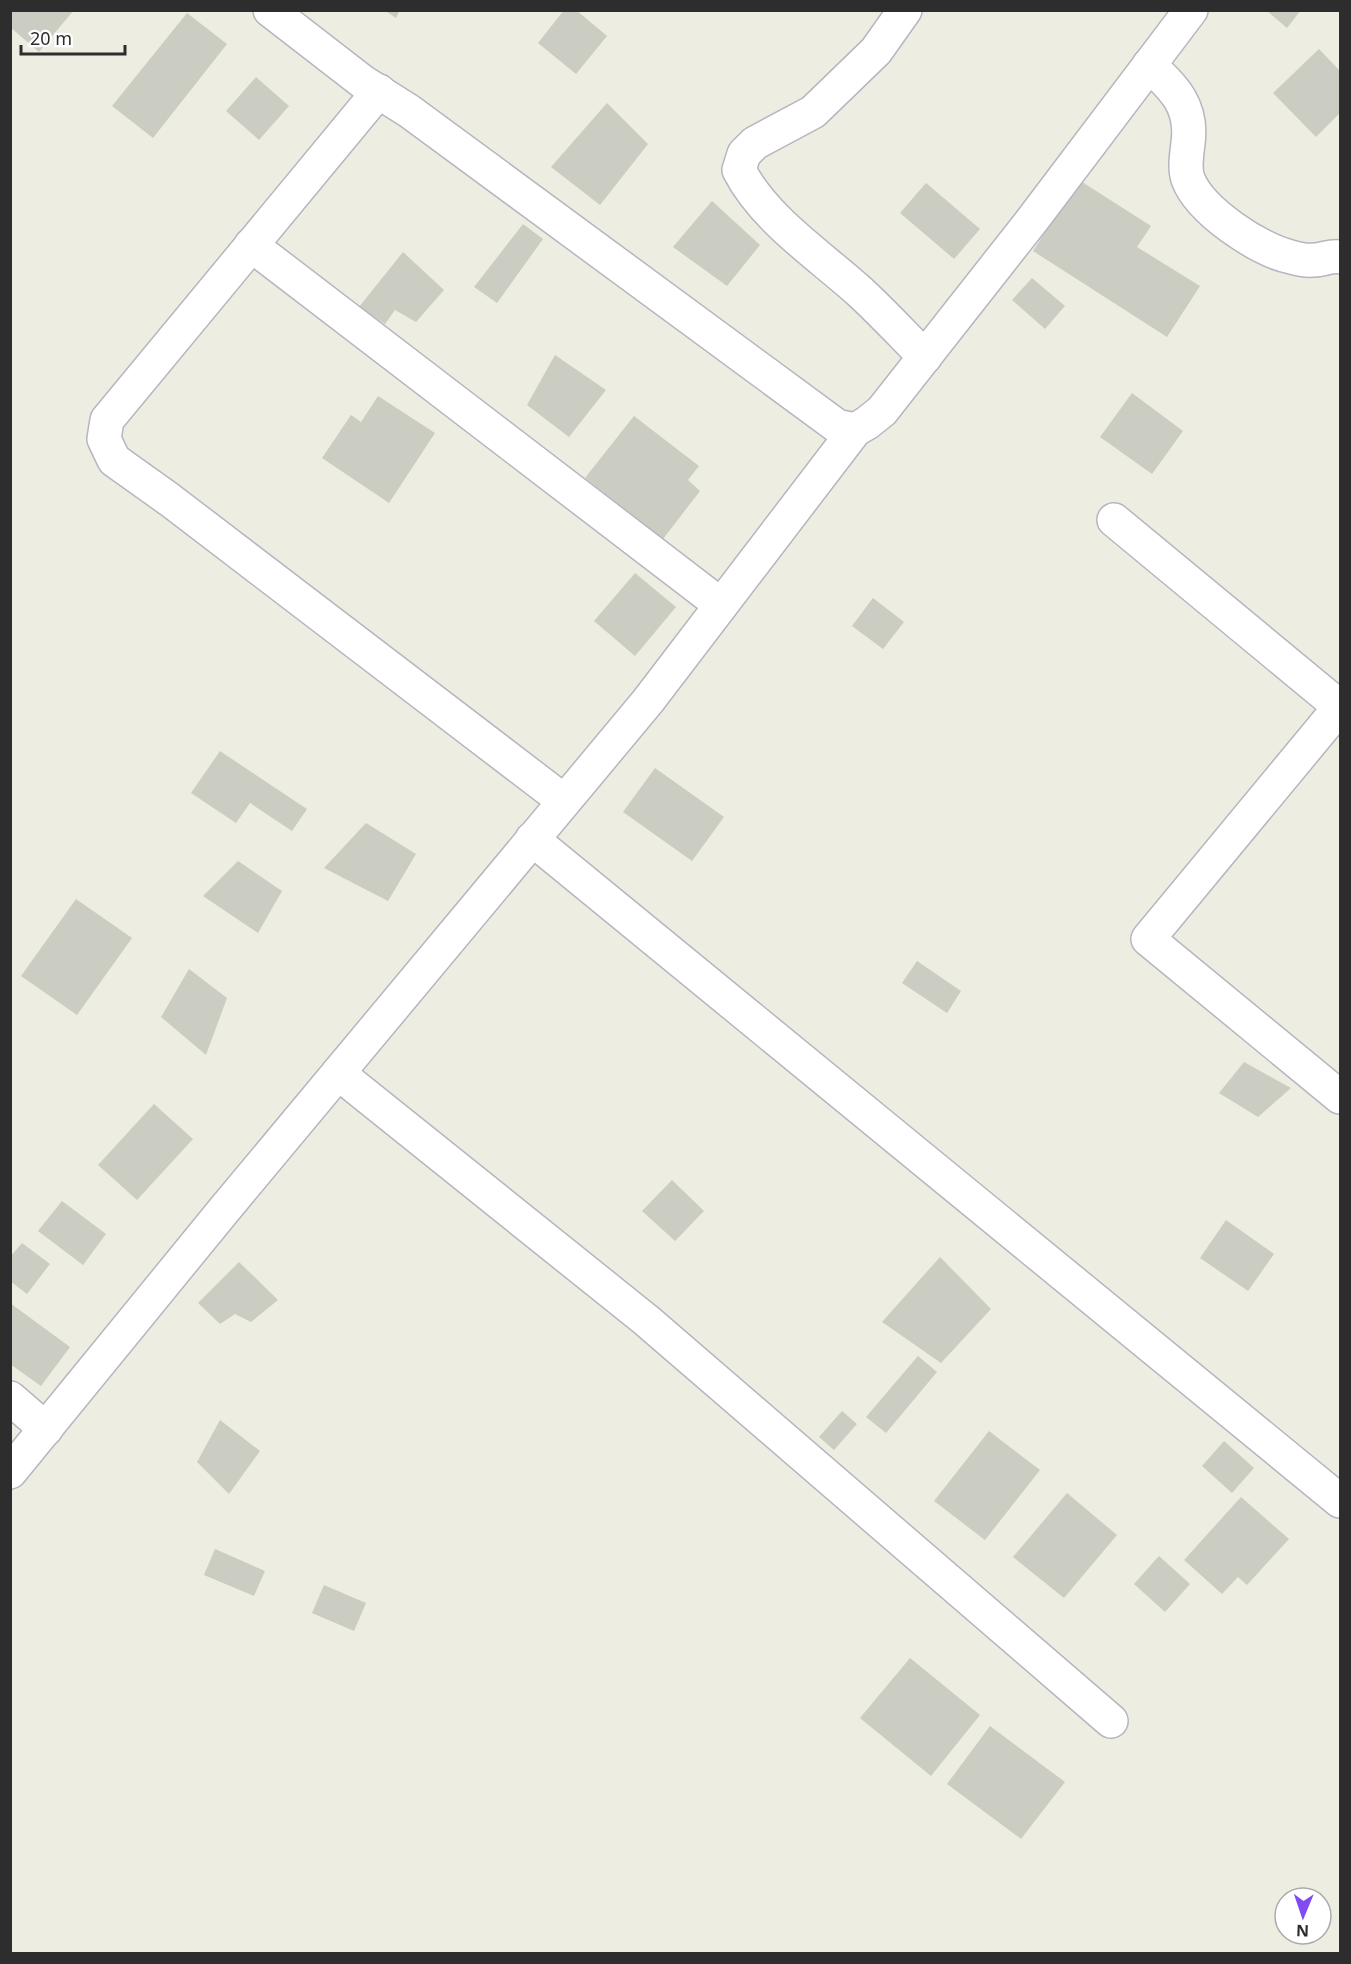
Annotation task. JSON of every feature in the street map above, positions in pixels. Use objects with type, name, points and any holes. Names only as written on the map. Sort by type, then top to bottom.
[{"type":"street","points":[[270,10],[355,76],[409,111],[837,426],[855,430]]},
{"type":"street","points":[[905,10],[876,51],[853,74],[813,112],[754,143],[744,154],[739,170],[749,189],[773,215],[861,293],[925,357]]},
{"type":"street","points":[[10,1472],[648,701],[855,430],[882,411],[925,357],[1191,10]]},
{"type":"street","points":[[1149,65],[1175,89],[1183,104],[1189,139],[1186,155],[1188,178],[1196,192],[1217,216],[1242,235],[1289,257],[1312,261],[1341,257]]},
{"type":"street","points":[[379,91],[107,420],[104,439],[114,460],[170,500],[564,801]]},
{"type":"street","points":[[251,245],[721,605]]},
{"type":"street","points":[[1114,520],[1341,707],[1148,939],[1341,1097]]},
{"type":"street","points":[[532,839],[1341,1501]]},
{"type":"street","points":[[338,1073],[646,1320],[1111,1721]]},
{"type":"street","points":[[10,1398],[46,1429]]},
{"type":"building","points":[[10,10],[74,10],[39,52],[10,27]]},
{"type":"building","points":[[384,10],[400,10],[396,18]]},
{"type":"building","points":[[564,10],[576,10],[607,36],[576,74],[538,43]]},
{"type":"building","points":[[1266,10],[1301,10],[1287,28]]},
{"type":"building","points":[[187,13],[227,44],[153,138],[112,106]]},
{"type":"building","points":[[1319,49],[1340,71],[1340,113],[1316,137],[1273,93]]},
{"type":"building","points":[[256,77],[289,106],[259,140],[226,111]]},
{"type":"building","points":[[607,103],[648,144],[600,205],[551,167]]},
{"type":"building","points":[[1079,180],[1151,226],[1137,247],[1200,286],[1167,337],[1033,251]]},
{"type":"building","points":[[926,183],[980,229],[954,259],[900,213]]},
{"type":"building","points":[[712,201],[760,245],[727,286],[673,247]]},
{"type":"building","points":[[523,224],[543,239],[497,303],[474,287]]},
{"type":"building","points":[[403,252],[444,290],[416,322],[395,310],[385,324],[359,307]]},
{"type":"building","points":[[1032,278],[1065,306],[1045,329],[1012,300]]},
{"type":"building","points":[[555,355],[606,390],[569,437],[527,405]]},
{"type":"building","points":[[1132,393],[1183,431],[1152,474],[1100,437]]},
{"type":"building","points":[[378,396],[435,433],[389,503],[322,458],[351,415],[361,422]]},
{"type":"building","points":[[634,416],[699,466],[688,480],[700,491],[663,539],[585,478]]},
{"type":"building","points":[[635,573],[676,607],[635,656],[594,621]]},
{"type":"building","points":[[873,598],[904,622],[883,649],[852,626]]},
{"type":"building","points":[[220,751],[307,809],[292,831],[250,803],[236,823],[191,793]]},
{"type":"building","points":[[655,768],[724,817],[692,861],[623,812]]},
{"type":"building","points":[[366,823],[416,854],[388,901],[324,868]]},
{"type":"building","points":[[238,861],[282,891],[258,933],[203,896]]},
{"type":"building","points":[[76,899],[132,938],[77,1015],[21,976]]},
{"type":"building","points":[[917,961],[961,991],[947,1013],[902,983]]},
{"type":"building","points":[[189,969],[227,998],[206,1055],[161,1017]]},
{"type":"building","points":[[1244,1062],[1291,1088],[1258,1117],[1219,1093]]},
{"type":"building","points":[[154,1104],[193,1139],[137,1200],[98,1165]]},
{"type":"building","points":[[672,1180],[704,1211],[675,1241],[642,1211]]},
{"type":"building","points":[[62,1201],[106,1234],[83,1265],[38,1231]]},
{"type":"building","points":[[1226,1220],[1274,1254],[1248,1291],[1200,1258]]},
{"type":"building","points":[[22,1243],[50,1264],[27,1294],[10,1281],[10,1257]]},
{"type":"building","points":[[940,1257],[991,1309],[941,1363],[882,1322]]},
{"type":"building","points":[[239,1262],[278,1300],[251,1322],[235,1314],[220,1324],[198,1303]]},
{"type":"building","points":[[10,1303],[70,1347],[41,1386],[10,1364]]},
{"type":"building","points":[[918,1356],[937,1372],[886,1433],[866,1417]]},
{"type":"building","points":[[842,1411],[857,1424],[834,1450],[819,1437]]},
{"type":"building","points":[[220,1420],[260,1451],[229,1494],[197,1462]]},
{"type":"building","points":[[989,1431],[1040,1470],[985,1540],[934,1501]]},
{"type":"building","points":[[1224,1441],[1254,1468],[1232,1493],[1202,1466]]},
{"type":"building","points":[[1067,1493],[1117,1535],[1064,1598],[1013,1557]]},
{"type":"building","points":[[1241,1497],[1289,1539],[1247,1585],[1238,1577],[1222,1594],[1184,1560]]},
{"type":"building","points":[[215,1549],[265,1571],[254,1596],[204,1575]]},
{"type":"building","points":[[1159,1556],[1190,1584],[1165,1612],[1134,1584]]},
{"type":"building","points":[[324,1585],[366,1603],[354,1631],[312,1613]]},
{"type":"building","points":[[910,1658],[980,1715],[931,1776],[860,1718]]},
{"type":"building","points":[[990,1726],[1065,1782],[1021,1839],[947,1784]]}]
